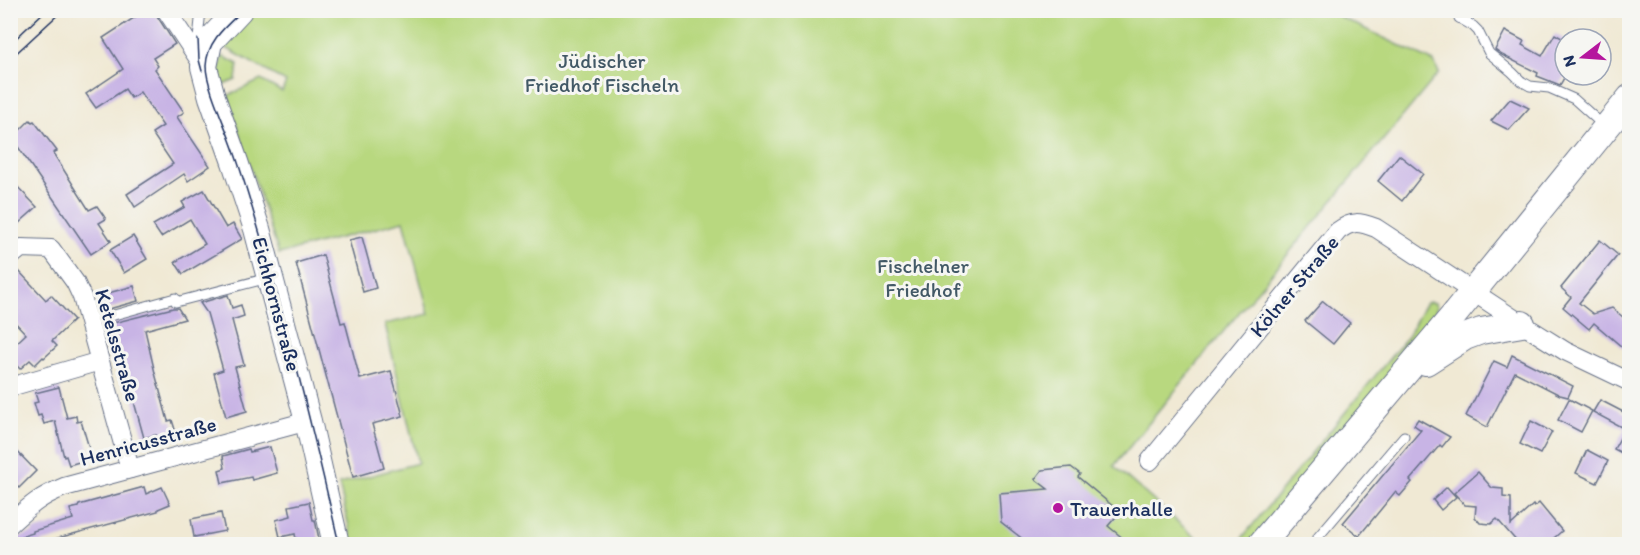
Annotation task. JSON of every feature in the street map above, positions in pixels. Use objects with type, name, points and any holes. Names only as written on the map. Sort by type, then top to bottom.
[{"type":"main road","points":[[204,67],[209,42],[239,10]]},
{"type":"main road","name":"Eichhornstraße","points":[[204,67],[209,89],[257,229],[308,421],[336,544]]},
{"type":"main road","points":[[1261,544],[1473,292],[1629,98]]},
{"type":"main road","points":[[1401,379],[1465,337],[1481,331],[1522,324]]},
{"type":"street","name":"Eichhornstraße","points":[[166,10],[204,67]]},
{"type":"street","name":"Kölner Straße","points":[[1150,461],[1338,231],[1347,224],[1360,222],[1376,228],[1473,292]]},
{"type":"street","name":"Ketelsstraße","points":[[10,257],[21,248],[51,249],[75,282],[82,297],[130,469]]},
{"type":"street","points":[[1473,292],[1565,351],[1629,382]]},
{"type":"street","points":[[10,387],[100,361]]},
{"type":"street","name":"Henricusstraße","points":[[10,524],[46,494],[64,487],[308,421]]},
{"type":"lane","points":[[201,10],[198,39],[204,67]]},
{"type":"lane","points":[[1459,18],[1478,30],[1490,53],[1521,81],[1530,86],[1550,88],[1574,99],[1606,128]]},
{"type":"lane","points":[[89,322],[270,278]]},
{"type":"lane","points":[[1318,544],[1318,537],[1404,436]]},
{"type":"green space","name":"Fischelner Friedhof","points":[[258,10],[1323,10],[1434,62],[1439,73],[1114,466],[1203,544],[353,544],[339,484],[418,463],[385,324],[429,314],[404,221],[279,254],[227,96],[261,80],[282,92],[286,82],[221,45]]},
{"type":"green space","points":[[222,56],[238,64],[236,80],[221,86],[219,72]]},
{"type":"green space","points":[[1431,302],[1437,306],[1425,331],[1249,544],[1237,544],[1408,336],[1423,307],[1426,303]]},
{"type":"building","points":[[146,10],[155,10],[175,44],[153,58],[158,66],[155,69],[184,112],[177,117],[210,166],[188,181],[184,174],[135,207],[127,194],[173,164],[152,133],[163,126],[140,92],[131,98],[125,89],[96,108],[86,94],[123,69],[103,38]]},
{"type":"building","points":[[1505,31],[1524,41],[1522,45],[1542,56],[1553,37],[1553,82],[1537,76],[1538,73],[1495,50]]},
{"type":"building","points":[[1510,99],[1529,108],[1509,130],[1491,121]]},
{"type":"building","points":[[30,120],[34,121],[57,151],[53,153],[89,210],[97,206],[106,219],[99,223],[111,241],[91,254],[12,138]]},
{"type":"building","points":[[1399,155],[1423,174],[1402,201],[1378,181]]},
{"type":"building","points":[[10,179],[37,207],[10,231]]},
{"type":"building","points":[[204,190],[226,228],[233,224],[242,239],[183,274],[175,262],[205,244],[190,219],[161,237],[153,225],[185,207],[182,202]]},
{"type":"building","points":[[133,236],[147,259],[124,273],[110,250]]},
{"type":"building","points":[[362,237],[376,288],[363,292],[349,240]]},
{"type":"building","points":[[1600,240],[1618,255],[1579,303],[1593,314],[1612,308],[1629,322],[1629,353],[1594,323],[1589,329],[1563,307],[1571,297],[1561,288]]},
{"type":"building","points":[[323,255],[341,323],[345,322],[360,379],[391,371],[403,416],[372,424],[384,468],[353,477],[296,263]]},
{"type":"building","points":[[17,269],[46,300],[51,295],[74,320],[52,341],[57,346],[44,358],[35,365],[30,360],[20,369],[10,359],[10,349],[26,334],[10,317],[10,275]]},
{"type":"building","points":[[134,286],[138,301],[105,310],[101,295]]},
{"type":"building","points":[[228,295],[232,308],[241,305],[244,316],[232,320],[244,365],[235,367],[247,411],[226,417],[214,373],[223,370],[207,313],[200,303]]},
{"type":"building","points":[[1323,301],[1350,323],[1333,344],[1305,321]]},
{"type":"building","points":[[178,308],[185,319],[145,330],[168,421],[172,420],[177,436],[158,441],[156,435],[144,438],[118,344],[115,345],[109,324]]},
{"type":"building","points":[[1512,355],[1573,386],[1568,397],[1515,372],[1487,427],[1466,416],[1494,361],[1507,367]]},
{"type":"building","points":[[59,387],[67,418],[76,416],[77,422],[81,421],[92,458],[69,465],[66,456],[64,457],[55,421],[44,424],[41,415],[38,416],[34,403],[38,402],[35,393]]},
{"type":"building","points":[[1569,399],[1592,411],[1581,432],[1558,420]]},
{"type":"building","points":[[1600,400],[1629,415],[1629,457],[1614,449],[1625,429],[1593,412]]},
{"type":"building","points":[[1418,419],[1450,437],[1442,447],[1440,445],[1410,480],[1412,482],[1400,496],[1395,492],[1359,536],[1343,523],[1421,430],[1414,425]]},
{"type":"building","points":[[1531,421],[1552,432],[1540,454],[1520,444]]},
{"type":"building","points":[[10,444],[36,471],[19,488],[10,479]]},
{"type":"building","points":[[270,447],[277,473],[252,480],[251,477],[222,483],[219,470],[225,468],[223,456],[249,449],[250,452]]},
{"type":"building","points":[[1587,450],[1608,461],[1597,483],[1576,473]]},
{"type":"building","name":"Trauerhalle","points":[[1071,467],[1080,474],[1078,477],[1120,512],[1108,526],[1130,544],[1029,544],[1001,522],[999,493],[1048,489],[1035,479],[1042,470]]},
{"type":"building","points":[[1478,472],[1492,488],[1503,489],[1503,497],[1511,498],[1511,525],[1533,505],[1534,507],[1539,503],[1562,531],[1547,544],[1519,544],[1497,519],[1491,524],[1480,523],[1475,517],[1476,506],[1465,505],[1454,493]]},
{"type":"building","points":[[144,487],[146,494],[162,487],[170,504],[158,511],[36,544],[10,544],[10,540],[73,519],[70,509],[79,505]]},
{"type":"building","points":[[1447,487],[1456,497],[1441,510],[1433,500]]},
{"type":"building","points":[[309,502],[320,544],[297,544],[295,534],[280,537],[276,520],[291,516],[289,506]]},
{"type":"building","points":[[221,513],[225,531],[194,537],[191,519]]},
{"type":"tram line","points":[[10,44],[46,10]]},
{"type":"tram line","points":[[10,59],[63,10]]},
{"type":"tram line","points":[[243,10],[224,28],[210,49],[207,57],[207,74],[242,173],[270,270],[302,387],[339,544]]},
{"type":"tram line","points":[[198,39],[202,71]]},
{"type":"place","name":"Trauerhalle","points":[[1058,508]]},
{"type":"park label","name":"Jüdischer Friedhof Fischeln","points":[[602,72]]}]
